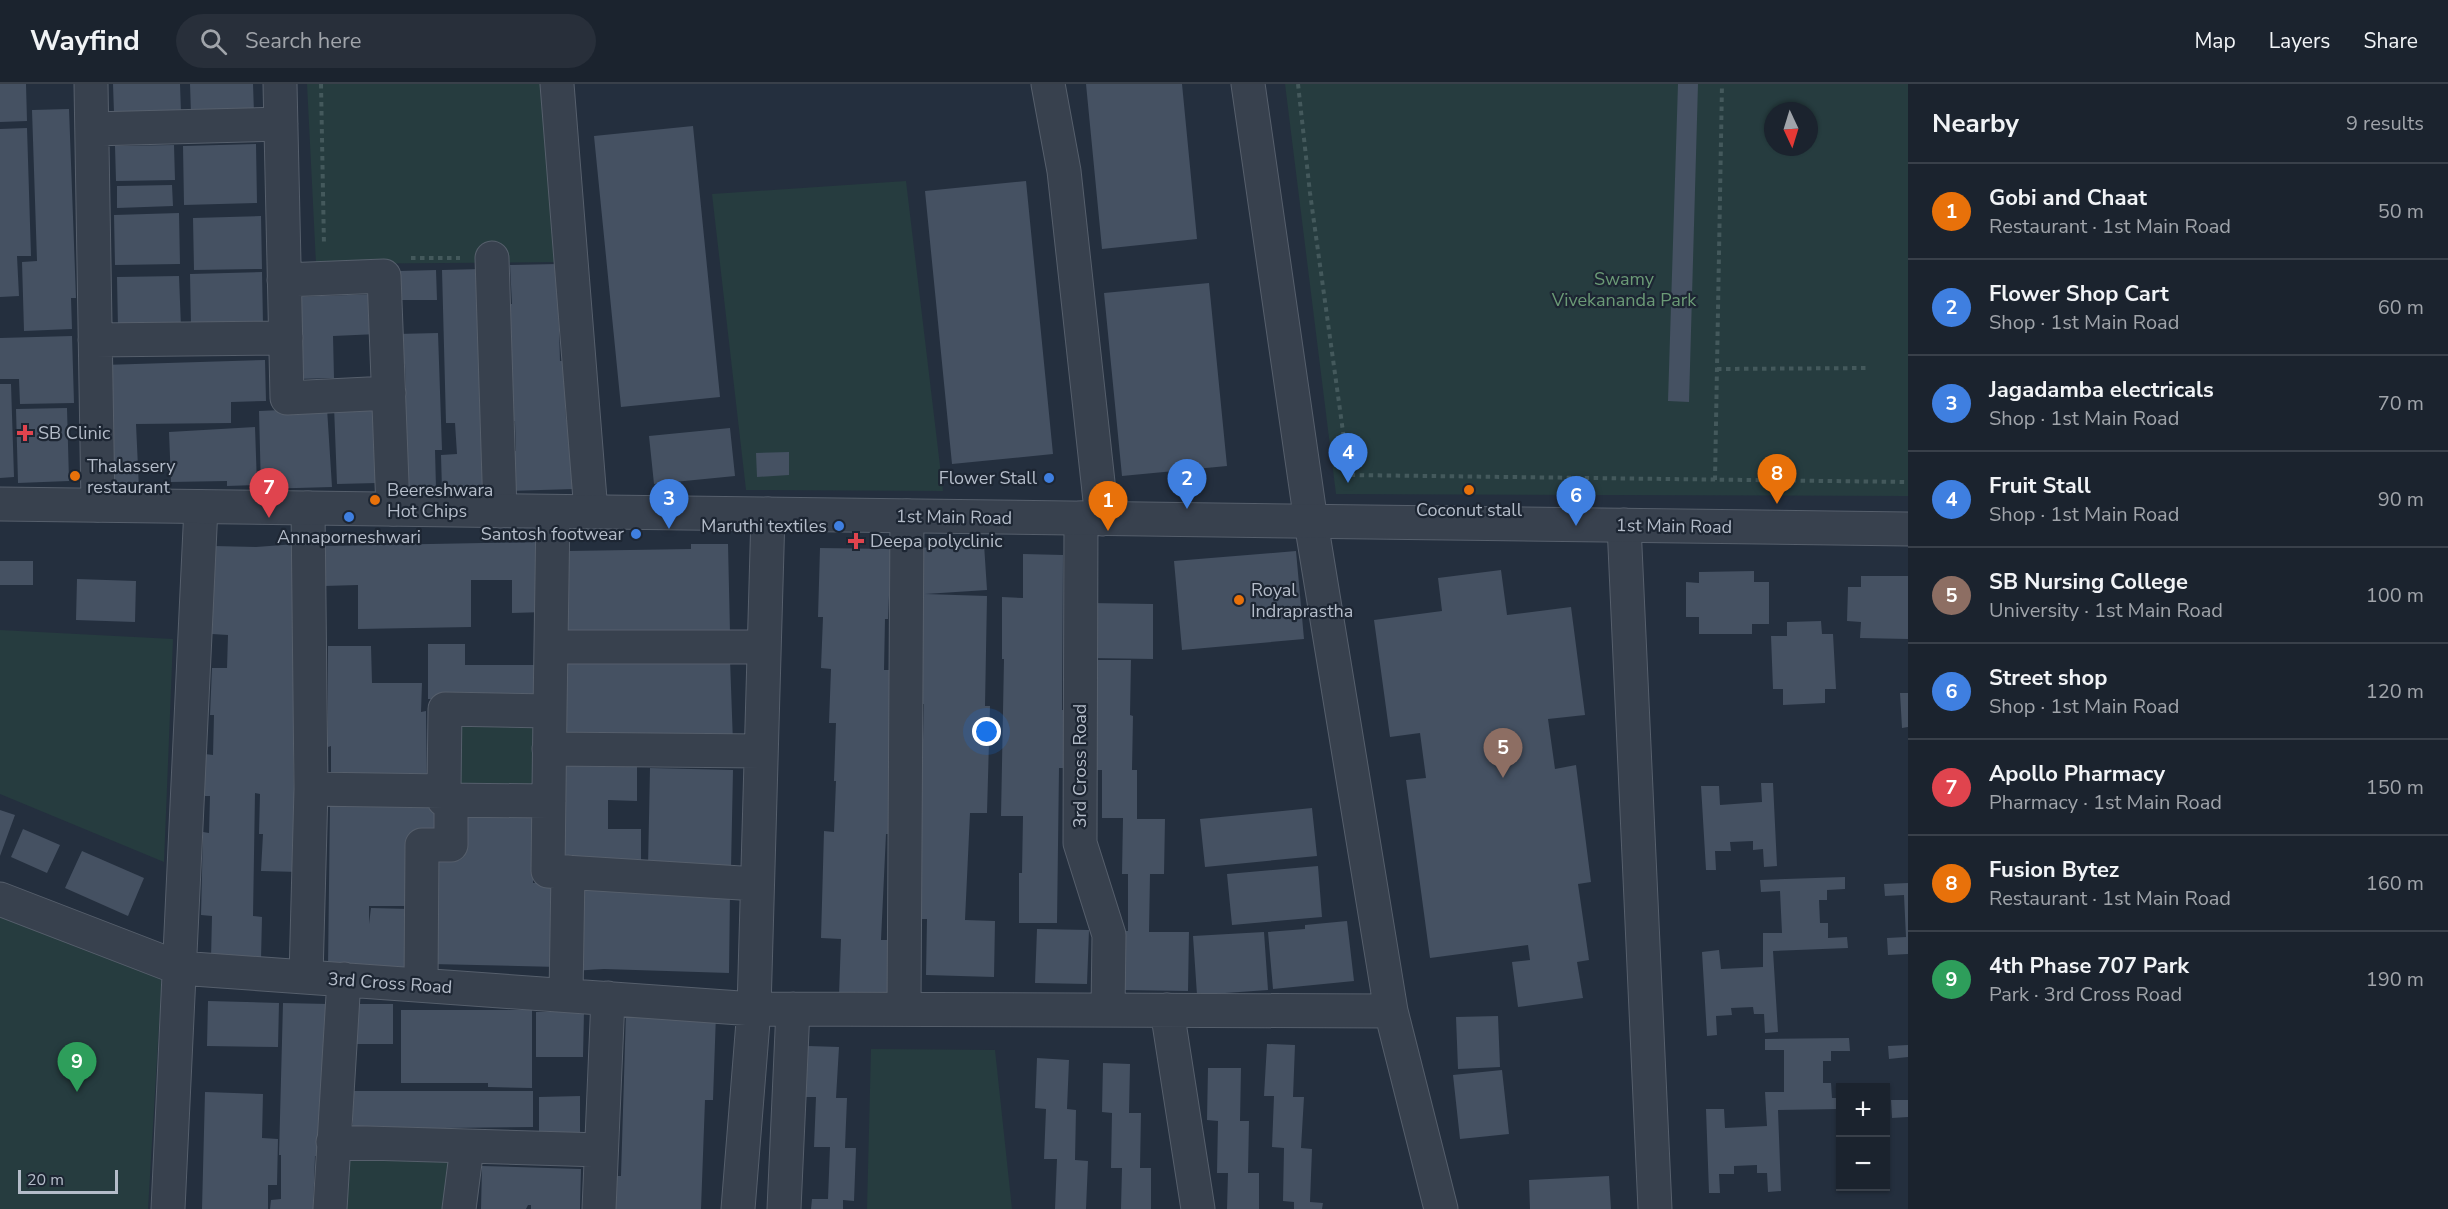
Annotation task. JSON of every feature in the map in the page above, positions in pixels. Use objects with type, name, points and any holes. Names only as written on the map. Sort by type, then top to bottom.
[{"type":"street","points":[[91,84],[98,505]]},
{"type":"street","points":[[280,84],[287,398],[389,393]]},
{"type":"street","points":[[557,84],[591,512]]},
{"type":"street","name":"3rd Cross Road","points":[[1048,84],[1064,171],[1091,518],[1080,843],[1109,935],[1108,1010]]},
{"type":"street","points":[[1248,84],[1311,522],[1391,1011],[1441,1209]]},
{"type":"street","points":[[92,129],[281,124]]},
{"type":"street","points":[[492,258],[500,511]]},
{"type":"street","points":[[285,280],[384,276],[393,509]]},
{"type":"street","points":[[96,340],[286,338]]},
{"type":"street","name":"1st Main Road","points":[[0,504],[1908,529]]},
{"type":"street","points":[[168,1209],[201,507]]},
{"type":"street","points":[[306,977],[311,789],[308,508]]},
{"type":"street","points":[[553,512],[548,871],[757,884]]},
{"type":"street","points":[[738,1209],[754,1009],[768,514]]},
{"type":"street","points":[[904,1009],[908,516]]},
{"type":"street","points":[[1624,525],[1655,1209]]},
{"type":"street","points":[[551,647],[764,647]]},
{"type":"street","points":[[421,985],[422,845],[451,845],[445,710],[550,711]]},
{"type":"street","points":[[549,749],[761,751]]},
{"type":"street","points":[[311,789],[549,801]]},
{"type":"street","points":[[566,995],[568,872]]},
{"type":"street","name":"3rd Cross Road","points":[[0,899],[179,968],[754,1009],[1391,1011]]},
{"type":"street","points":[[330,1209],[344,980]]},
{"type":"street","points":[[599,1209],[608,999]]},
{"type":"street","points":[[784,1209],[793,1009]]},
{"type":"street","points":[[1167,1010],[1198,1209]]},
{"type":"street","points":[[333,1142],[602,1150]]},
{"type":"street","points":[[459,1209],[467,1147]]},
{"type":"path","points":[[321,84],[325,258]]},
{"type":"path","points":[[1298,84],[1310,193],[1349,475],[1908,482]]},
{"type":"path","points":[[1715,480],[1722,84]]},
{"type":"path","points":[[408,258],[492,258]]},
{"type":"path","points":[[1717,369],[1869,368]]},
{"type":"green space","points":[[307,84],[545,84],[563,262],[316,264]]},
{"type":"green space","name":"Swamy Vivekananda Park","points":[[1285,84],[1908,84],[1908,496],[1336,494]]},
{"type":"green space","points":[[906,181],[943,491],[746,490],[712,194]]},
{"type":"green space","points":[[0,630],[173,639],[164,862],[0,794]]},
{"type":"green space","points":[[450,717],[544,718],[543,798],[450,797]]},
{"type":"green space","points":[[0,914],[162,975],[148,1209],[0,1209]]},
{"type":"green space","points":[[871,1049],[995,1050],[1012,1209],[867,1209]]},
{"type":"green space","points":[[343,1153],[452,1158],[447,1209],[340,1209]]},
{"type":"building","points":[[0,84],[26,84],[27,121],[0,122]]},
{"type":"building","points":[[113,84],[180,84],[181,112],[114,113]]},
{"type":"building","points":[[190,84],[253,84],[254,113],[191,114]]},
{"type":"building","points":[[1086,84],[1182,84],[1197,239],[1102,249]]},
{"type":"building","points":[[1678,84],[1698,84],[1689,402],[1668,401]]},
{"type":"building","points":[[69,109],[76,298],[71,298],[72,329],[24,331],[22,262],[37,261],[32,110]]},
{"type":"building","points":[[693,126],[720,397],[621,407],[594,136]]},
{"type":"building","points":[[27,128],[31,256],[17,256],[19,296],[0,297],[0,129]]},
{"type":"building","points":[[256,144],[257,203],[184,205],[183,146]]},
{"type":"building","points":[[174,145],[175,180],[116,181],[115,146]]},
{"type":"building","points":[[1026,181],[1053,454],[952,464],[925,191]]},
{"type":"building","points":[[172,185],[173,206],[117,208],[117,186]]},
{"type":"building","points":[[179,213],[180,264],[115,265],[114,215]]},
{"type":"building","points":[[261,216],[262,269],[194,270],[193,218]]},
{"type":"building","points":[[557,264],[560,361],[564,361],[566,420],[572,419],[574,489],[508,491],[507,451],[516,451],[515,421],[508,421],[504,304],[512,304],[510,265]]},
{"type":"building","points":[[482,269],[487,489],[442,490],[441,455],[457,454],[455,423],[446,423],[442,270]]},
{"type":"building","points":[[436,270],[437,300],[401,300],[400,271]]},
{"type":"building","points":[[262,272],[263,324],[191,326],[190,274]]},
{"type":"building","points":[[179,276],[181,327],[118,329],[117,277]]},
{"type":"building","points":[[1209,283],[1227,466],[1122,476],[1104,293]]},
{"type":"building","points":[[377,294],[378,334],[333,336],[334,378],[295,379],[292,297]]},
{"type":"building","points":[[438,333],[442,450],[435,450],[436,488],[408,489],[400,395],[406,395],[405,364],[398,364],[397,334]]},
{"type":"building","points":[[72,336],[74,403],[20,404],[19,379],[0,379],[0,338]]},
{"type":"building","points":[[265,360],[266,401],[231,402],[231,423],[136,424],[139,489],[109,490],[103,365]]},
{"type":"building","points":[[0,384],[11,384],[14,477],[0,478]]},
{"type":"building","points":[[375,404],[377,483],[337,484],[334,406]]},
{"type":"building","points":[[67,408],[69,481],[18,483],[16,409]]},
{"type":"building","points":[[327,408],[332,487],[261,489],[259,411]]},
{"type":"building","points":[[255,427],[257,485],[227,486],[227,481],[171,482],[169,432]]},
{"type":"building","points":[[730,428],[735,476],[654,484],[649,436]]},
{"type":"building","points":[[789,452],[789,475],[757,477],[756,453]]},
{"type":"building","points":[[544,542],[545,612],[512,613],[512,580],[471,580],[471,627],[358,629],[358,585],[324,586],[323,546]]},
{"type":"building","points":[[296,544],[293,757],[294,794],[300,794],[299,872],[261,871],[263,834],[259,834],[260,794],[255,793],[253,916],[262,917],[261,960],[211,959],[212,916],[201,915],[203,832],[209,833],[210,796],[205,796],[205,754],[213,755],[214,715],[210,715],[212,668],[227,668],[228,635],[212,634],[214,546],[256,547]]},
{"type":"building","points":[[691,544],[728,544],[730,633],[659,633],[659,630],[568,632],[567,551],[691,549]]},
{"type":"building","points":[[984,544],[987,590],[925,594],[987,596],[985,706],[990,706],[987,813],[970,813],[965,920],[995,921],[994,977],[926,975],[927,919],[918,919],[924,704],[918,704],[918,548]]},
{"type":"building","points":[[820,548],[891,549],[888,619],[885,619],[884,670],[893,670],[894,834],[886,834],[881,940],[895,940],[893,996],[839,995],[841,939],[821,938],[824,831],[834,832],[836,723],[829,723],[831,669],[821,668],[823,617],[818,617]]},
{"type":"building","name":"Royal Indraprastha","points":[[1296,551],[1304,639],[1182,650],[1174,561]]},
{"type":"building","points":[[1023,554],[1063,555],[1062,710],[1066,710],[1065,768],[1059,768],[1057,923],[1019,923],[1019,873],[1022,873],[1023,816],[1001,816],[1004,659],[1002,659],[1002,597],[1023,598]]},
{"type":"building","points":[[0,561],[33,561],[33,585],[0,585]]},
{"type":"building","points":[[1501,570],[1507,615],[1571,607],[1585,715],[1548,719],[1555,769],[1576,765],[1591,882],[1578,884],[1589,960],[1577,962],[1583,998],[1518,1007],[1512,962],[1530,960],[1528,945],[1430,958],[1406,780],[1426,778],[1420,733],[1390,737],[1374,620],[1442,611],[1438,578]]},
{"type":"building","points":[[1754,571],[1754,582],[1769,582],[1769,624],[1752,624],[1752,634],[1699,634],[1699,617],[1686,617],[1686,582],[1699,583],[1699,572]]},
{"type":"building","points":[[1861,576],[1908,576],[1908,639],[1860,638],[1861,622],[1847,621],[1848,587],[1861,587]]},
{"type":"building","points":[[77,579],[136,581],[135,622],[76,620]]},
{"type":"building","points":[[1090,603],[1153,604],[1153,659],[1090,658]]},
{"type":"building","points":[[1821,621],[1822,634],[1833,634],[1836,689],[1825,689],[1825,703],[1783,705],[1783,689],[1773,689],[1771,636],[1787,636],[1787,622]]},
{"type":"building","points":[[428,644],[465,644],[465,665],[544,665],[544,698],[428,699]]},
{"type":"building","points":[[328,646],[371,646],[372,683],[422,683],[421,712],[426,711],[427,784],[331,785],[331,746],[328,747]]},
{"type":"building","points":[[563,657],[730,659],[733,743],[562,739]]},
{"type":"building","points":[[1094,660],[1131,660],[1132,770],[1137,770],[1137,819],[1165,819],[1164,874],[1150,874],[1149,932],[1189,932],[1188,991],[1123,990],[1123,931],[1128,931],[1128,874],[1122,874],[1123,818],[1102,818],[1102,770],[1093,770]]},
{"type":"building","points":[[1900,693],[1908,693],[1908,727],[1902,728]]},
{"type":"building","points":[[563,761],[637,762],[637,801],[608,800],[608,829],[641,829],[641,868],[561,862]]},
{"type":"building","points":[[650,768],[733,770],[731,869],[648,867]]},
{"type":"building","points":[[1761,783],[1773,783],[1777,866],[1764,867],[1763,849],[1753,850],[1753,841],[1730,842],[1731,851],[1715,851],[1716,870],[1706,870],[1701,786],[1719,786],[1720,805],[1762,802]]},
{"type":"building","points":[[330,804],[445,806],[409,906],[369,906],[369,924],[371,908],[410,909],[408,968],[328,967]]},
{"type":"building","points":[[1312,808],[1317,856],[1205,867],[1200,819]]},
{"type":"building","points":[[0,810],[15,815],[0,856]]},
{"type":"building","points":[[464,811],[535,813],[533,883],[560,883],[558,967],[431,964],[434,849]]},
{"type":"building","points":[[23,829],[60,845],[47,873],[11,857]]},
{"type":"building","points":[[82,851],[144,878],[128,916],[65,888]]},
{"type":"building","points":[[1318,866],[1322,917],[1232,925],[1227,874]]},
{"type":"building","points":[[1845,877],[1845,889],[1827,890],[1827,900],[1819,900],[1820,923],[1828,923],[1828,938],[1847,937],[1848,948],[1773,951],[1778,1032],[1765,1033],[1764,1014],[1754,1014],[1753,1007],[1731,1008],[1732,1015],[1716,1016],[1717,1035],[1707,1036],[1702,952],[1719,950],[1721,969],[1763,967],[1763,933],[1782,933],[1780,891],[1761,892],[1760,880]]},
{"type":"building","points":[[1908,883],[1908,954],[1888,955],[1887,938],[1906,937],[1904,895],[1885,896],[1884,884]]},
{"type":"building","points":[[574,886],[730,891],[729,973],[604,969],[572,971]]},
{"type":"building","points":[[1347,921],[1354,981],[1273,989],[1268,932],[1305,929],[1305,925]]},
{"type":"building","points":[[1037,929],[1089,930],[1087,984],[1035,983]]},
{"type":"building","points":[[1264,932],[1268,990],[1197,995],[1193,936]]},
{"type":"building","points":[[208,1001],[279,1003],[278,1047],[207,1046]]},
{"type":"building","points":[[283,1003],[328,1004],[326,1111],[319,1111],[313,1209],[270,1209],[271,1200],[281,1199],[281,1155],[279,1155]]},
{"type":"building","points":[[353,1004],[393,1004],[393,1044],[353,1044]]},
{"type":"building","points":[[401,1010],[532,1010],[532,1088],[488,1087],[488,1083],[401,1083]]},
{"type":"building","points":[[626,1011],[716,1014],[713,1100],[705,1100],[701,1209],[615,1209],[616,1176],[621,1176]]},
{"type":"building","points":[[536,1012],[584,1012],[583,1057],[536,1057]]},
{"type":"building","points":[[1498,1016],[1500,1067],[1458,1069],[1456,1017]]},
{"type":"building","points":[[1849,1038],[1850,1051],[1831,1051],[1831,1061],[1823,1061],[1823,1083],[1831,1083],[1832,1098],[1836,1098],[1836,1109],[1778,1110],[1781,1191],[1768,1192],[1767,1173],[1757,1173],[1757,1165],[1734,1166],[1734,1174],[1719,1174],[1720,1193],[1709,1193],[1706,1109],[1724,1109],[1725,1128],[1767,1126],[1765,1092],[1784,1092],[1784,1050],[1765,1050],[1765,1039]]},
{"type":"building","points":[[1267,1044],[1295,1045],[1293,1097],[1304,1097],[1301,1148],[1312,1149],[1310,1202],[1323,1203],[1322,1209],[1294,1209],[1294,1202],[1283,1201],[1284,1148],[1272,1147],[1274,1096],[1264,1096]]},
{"type":"building","points":[[1908,1045],[1908,1057],[1889,1059],[1888,1046]]},
{"type":"building","points":[[808,1046],[839,1047],[836,1098],[847,1098],[845,1148],[856,1148],[854,1201],[843,1200],[843,1209],[811,1209],[812,1199],[828,1199],[830,1147],[814,1147],[816,1097],[806,1097]]},
{"type":"building","points":[[1037,1058],[1069,1060],[1067,1109],[1076,1110],[1075,1160],[1088,1161],[1086,1209],[1055,1209],[1057,1159],[1044,1159],[1046,1109],[1035,1108]]},
{"type":"building","points":[[1103,1063],[1130,1064],[1129,1113],[1141,1113],[1140,1168],[1151,1168],[1151,1209],[1121,1209],[1122,1168],[1111,1168],[1112,1113],[1102,1112]]},
{"type":"building","points":[[1208,1068],[1241,1068],[1240,1121],[1249,1121],[1248,1173],[1259,1173],[1259,1209],[1227,1209],[1228,1173],[1217,1173],[1218,1121],[1207,1120]]},
{"type":"building","points":[[1502,1070],[1509,1134],[1460,1139],[1453,1075]]},
{"type":"building","points":[[353,1091],[533,1091],[533,1127],[353,1129]]},
{"type":"building","points":[[205,1092],[263,1094],[262,1138],[278,1139],[277,1185],[268,1185],[268,1209],[202,1209]]},
{"type":"building","points":[[580,1096],[580,1138],[539,1138],[539,1097]]},
{"type":"building","points":[[1891,1100],[1908,1100],[1908,1117],[1892,1118]]},
{"type":"building","points":[[482,1166],[581,1169],[580,1209],[531,1209],[531,1205],[528,1205],[526,1209],[481,1209]]},
{"type":"building","points":[[1609,1176],[1611,1209],[1530,1209],[1529,1180]]},
{"type":"place","name":"SB Clinic","points":[[25,433]]},
{"type":"place","name":"Thalassery restaurant","points":[[75,476]]},
{"type":"place","name":"Flower Stall","points":[[1049,478]]},
{"type":"place","name":"Fruit Stall","points":[[1348,483]]},
{"type":"place","name":"Coconut stall","points":[[1469,490]]},
{"type":"place","name":"Beereshwara Hot Chips","points":[[375,500]]},
{"type":"place","name":"Fusion Bytez","points":[[1777,504]]},
{"type":"place","name":"Flower Shop Cart","points":[[1187,509]]},
{"type":"place","name":"Annaporneshwari","points":[[349,517]]},
{"type":"place","name":"Apollo Pharmacy","points":[[269,518]]},
{"type":"place","name":"Maruthi textiles","points":[[839,526]]},
{"type":"place","name":"Street shop","points":[[1576,526]]},
{"type":"place","name":"Jagadamba electricals","points":[[669,529]]},
{"type":"place","name":"Gobi and Chaat","points":[[1108,531]]},
{"type":"place","name":"Santosh footwear","points":[[636,534]]},
{"type":"place","name":"Deepa polyclinic","points":[[856,541]]},
{"type":"place","name":"Royal Indraprastha","points":[[1239,600]]},
{"type":"place","name":"SB Nursing College","points":[[1503,778]]},
{"type":"place","name":"4th Phase 707 Park","points":[[77,1092]]}]
